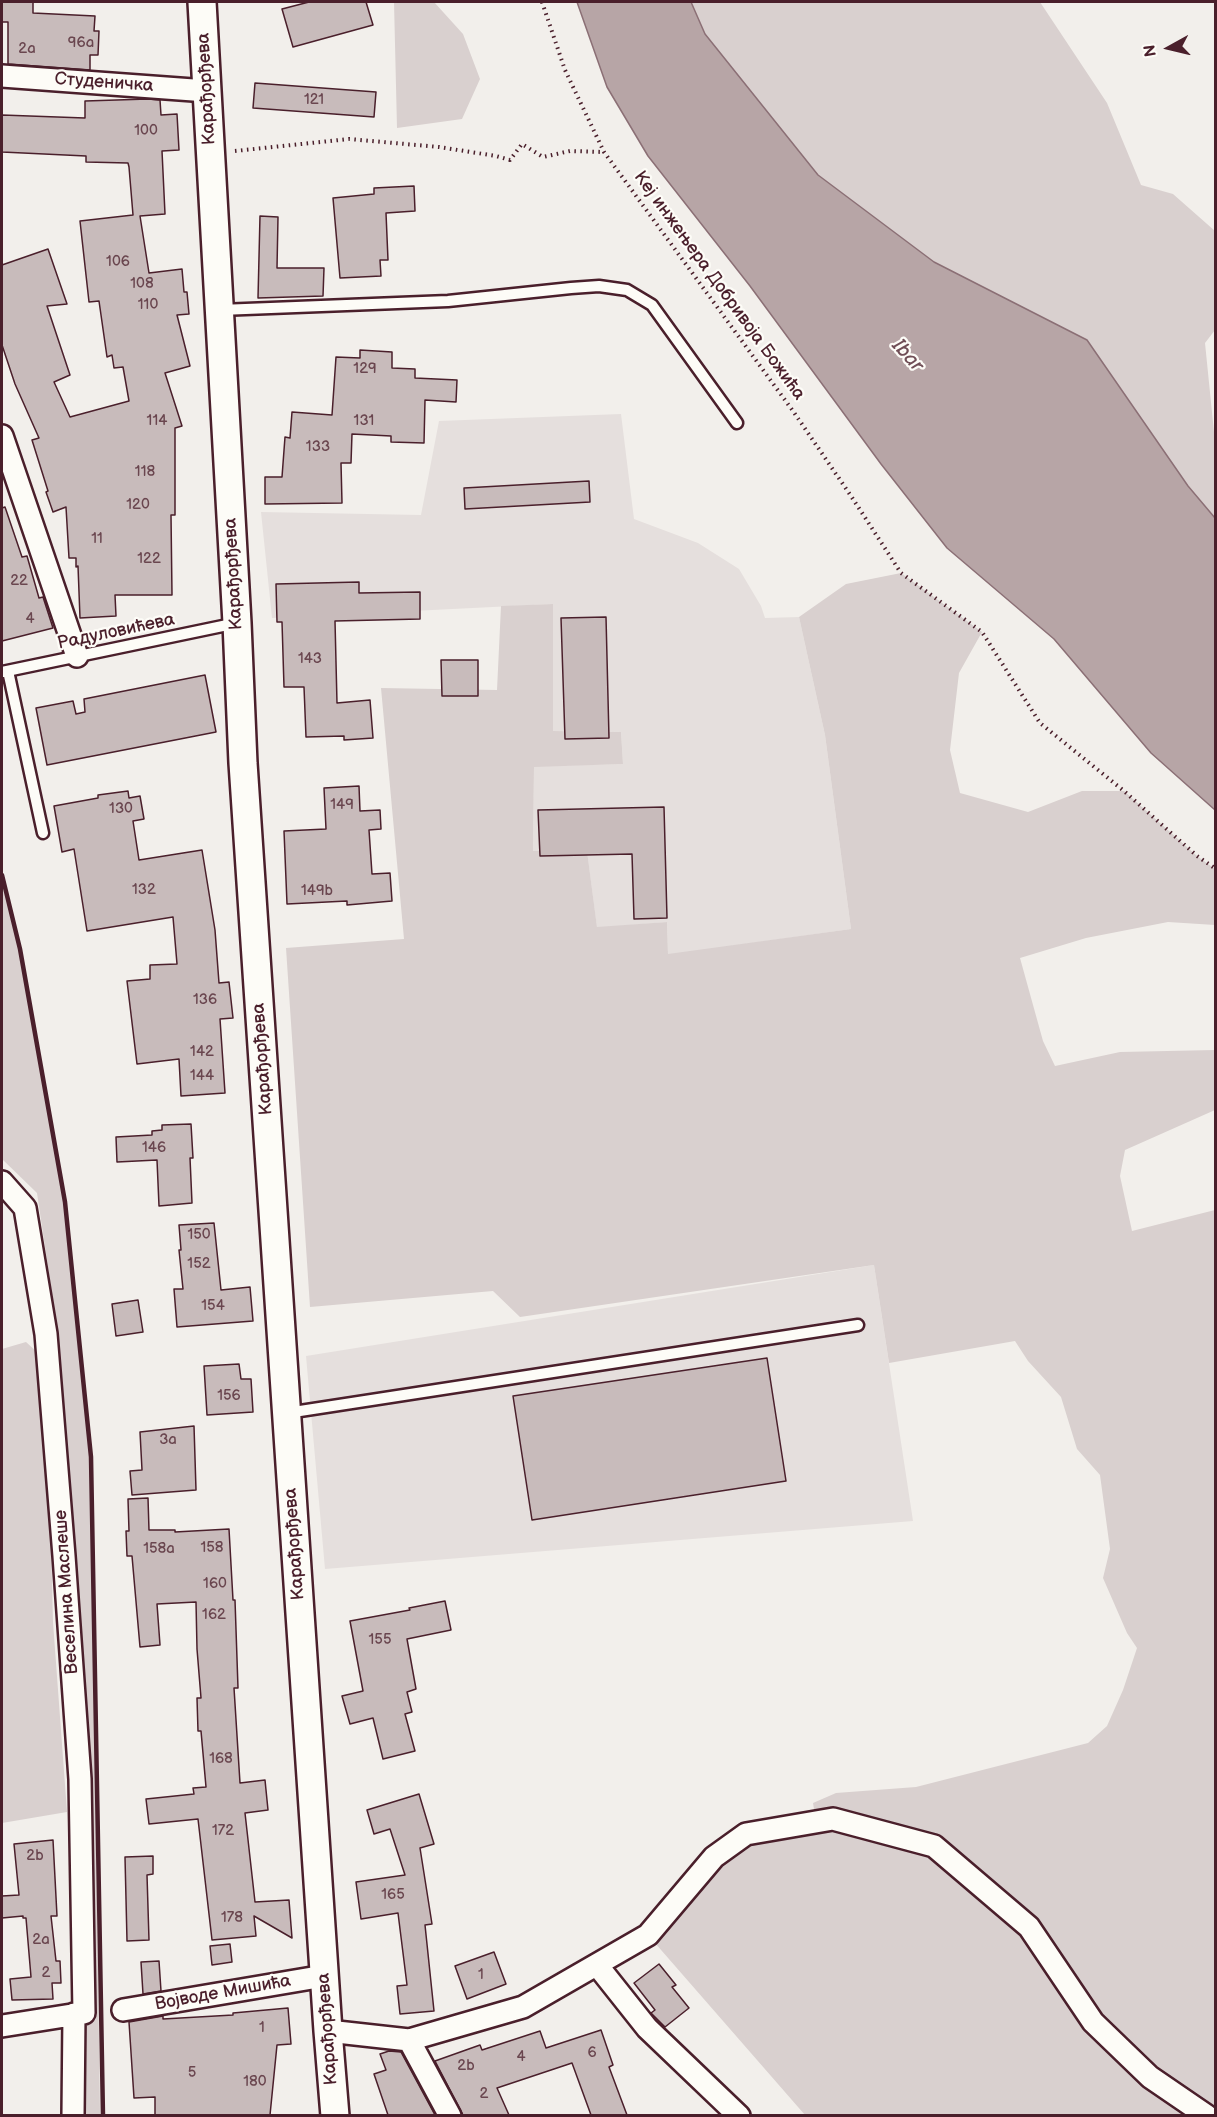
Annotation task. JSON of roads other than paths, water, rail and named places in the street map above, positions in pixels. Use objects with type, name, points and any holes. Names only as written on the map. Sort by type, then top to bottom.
[{"type":"street","name":"Карађорђева","points":[[202,2],[243,763],[335,2115]]},
{"type":"street","name":"Студеничка","points":[[2,76],[207,91]]},
{"type":"street","points":[[2,436],[77,656]]},
{"type":"street","name":"Веселина Маслеше","points":[[2,1182],[25,1208],[46,1334],[64,1556],[80,1779],[79,2014],[73,2115]]},
{"type":"street","points":[[328,2031],[409,2040],[523,2007],[648,1935],[714,1857],[746,1834],[832,1819],[934,1846],[1029,1927],[1093,2022],[1150,2077],[1207,2115]]},
{"type":"street","points":[[597,1965],[647,2028],[739,2115]]},
{"type":"street","name":"Војводе Мишића","points":[[123,2010],[324,1976]]},
{"type":"street","points":[[2,2026],[79,2014]]},
{"type":"street","points":[[409,2040],[450,2115]]},
{"type":"lane","points":[[219,310],[447,301],[599,286],[627,290],[652,305],[737,423]]},
{"type":"lane","name":"Радуловићева","points":[[5,671],[237,623]]},
{"type":"lane","points":[[5,671],[43,833]]},
{"type":"lane","points":[[287,1413],[858,1325]]},
{"type":"water","name":"Ibar","points":[[577,2],[691,2],[705,34],[818,175],[934,262],[1087,340],[1188,486],[1215,518],[1215,810],[1151,753],[1054,639],[947,548],[881,464],[750,286],[648,156],[607,87]]},
{"type":"railway","points":[[2,875],[20,949],[65,1202],[91,1457],[103,2116]]}]
